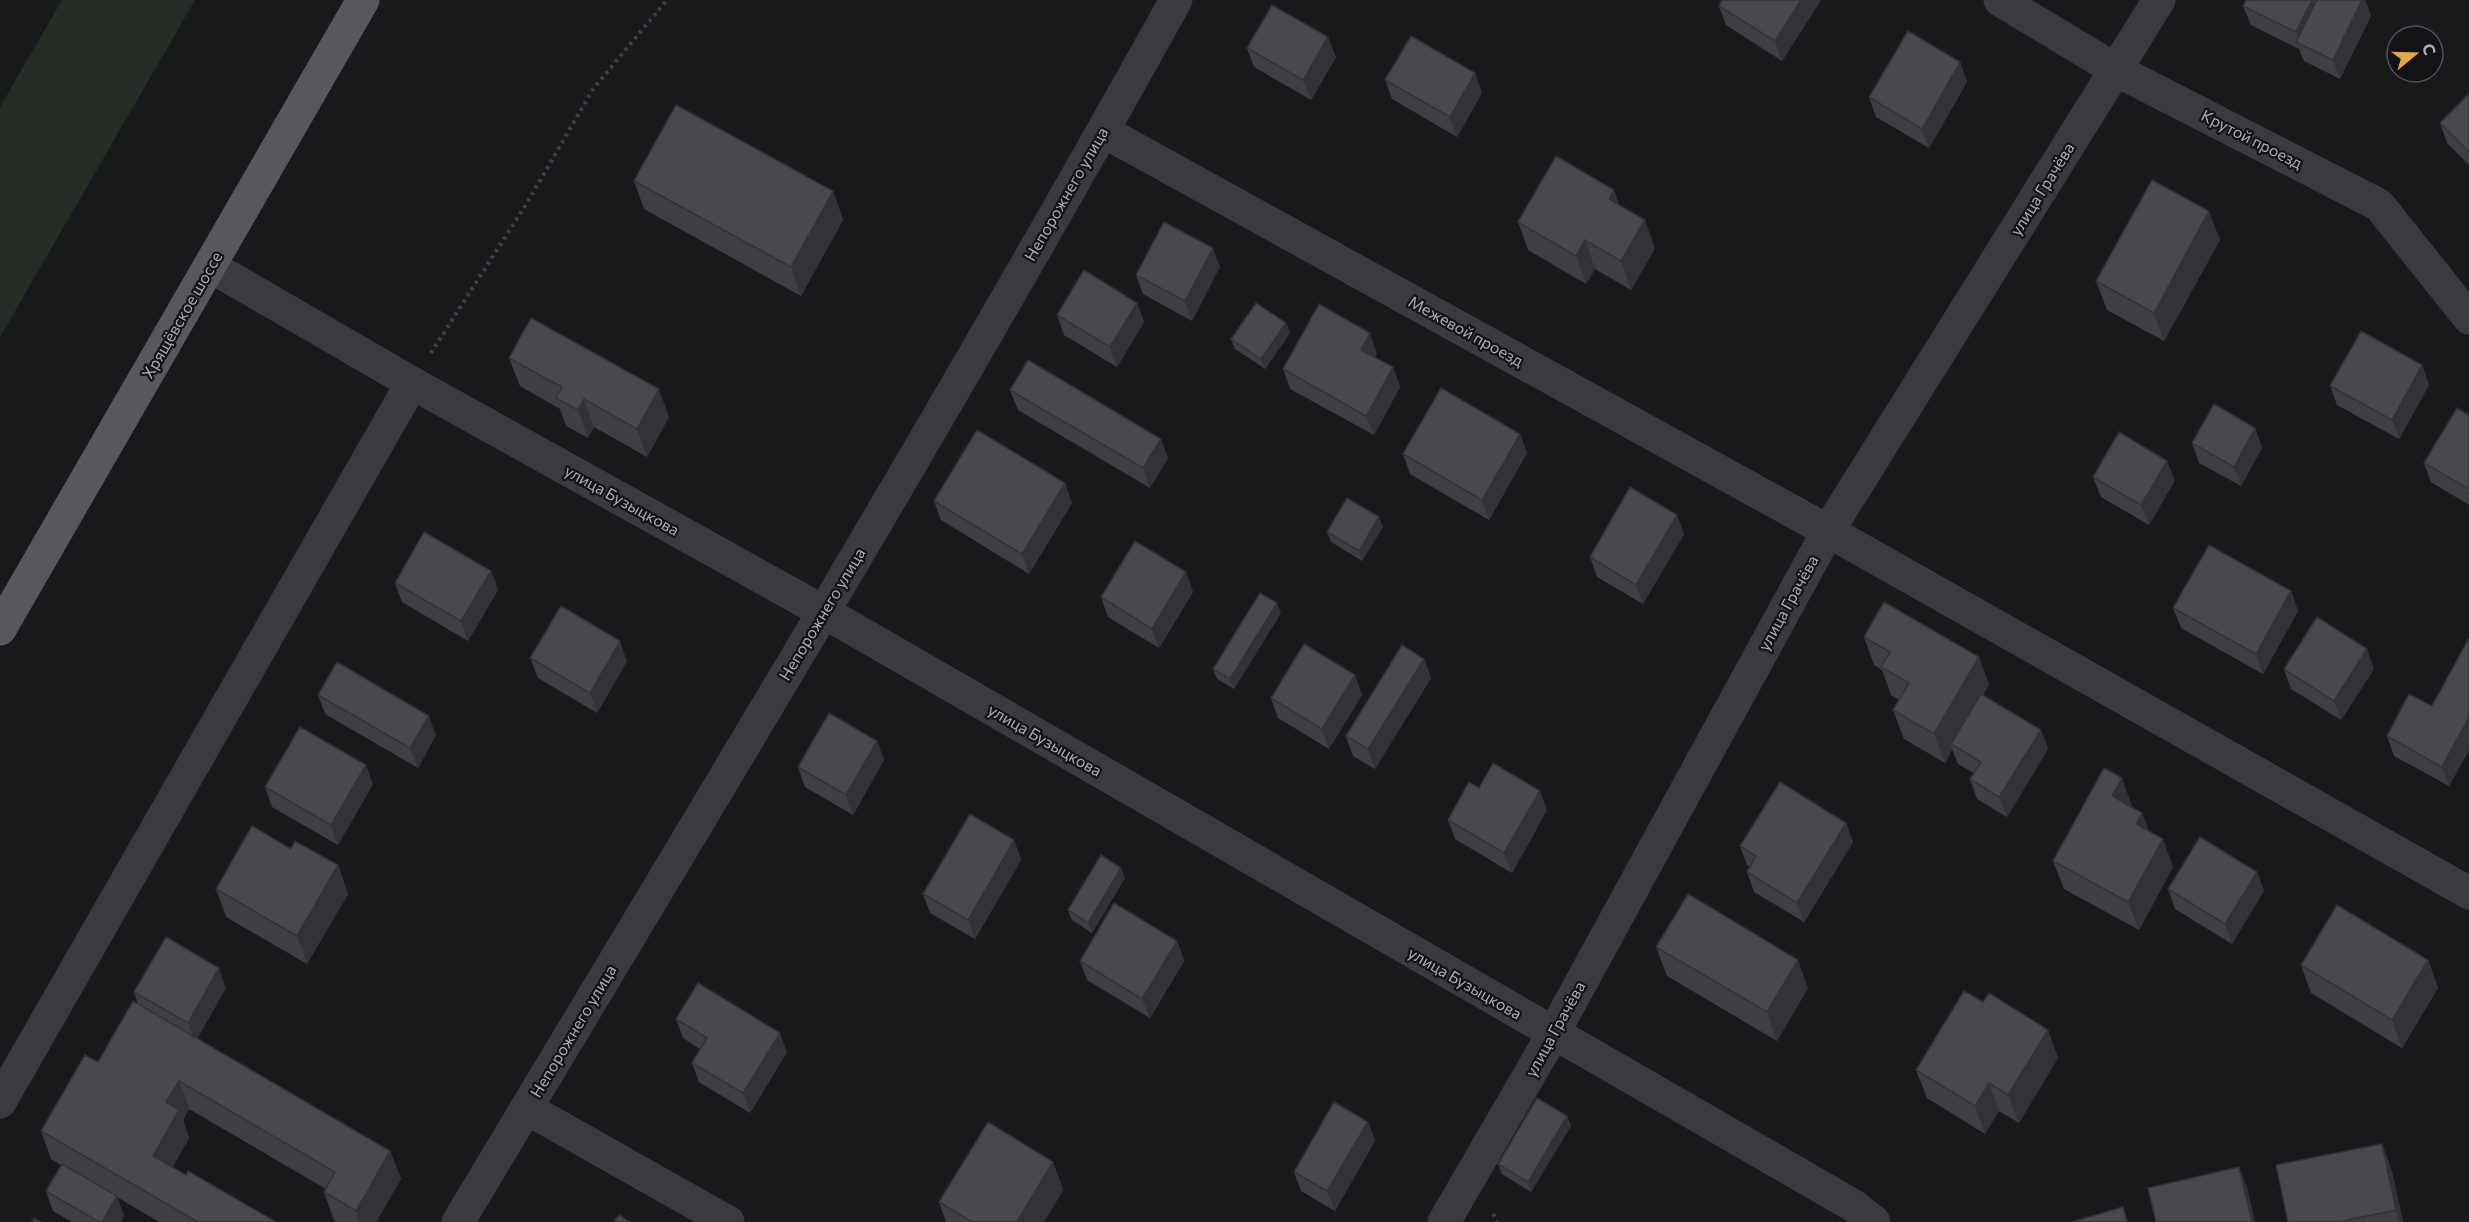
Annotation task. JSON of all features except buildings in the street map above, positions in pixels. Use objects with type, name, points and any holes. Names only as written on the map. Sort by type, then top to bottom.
[{"type":"main road","name":"Хрящёвское шоссе","points":[[0,629],[363,0]]},
{"type":"street","name":"Непорожнего улица","points":[[458,1222],[824,612],[1103,131],[1176,0]]},
{"type":"street","name":"Крутой проезд","points":[[2000,0],[2116,70],[2379,205],[2469,318]]},
{"type":"street","name":"улица Грачёва","points":[[1444,1222],[1553,1034],[1828,531],[2159,0]]},
{"type":"street","name":"Межевой проезд","points":[[1103,131],[1828,531],[2469,893]]},
{"type":"street","name":"улица Бузыцкова","points":[[210,266],[412,383],[824,612],[1854,1206],[1874,1222]]},
{"type":"street","points":[[4,1086],[412,383]]},
{"type":"street","points":[[526,1108],[728,1222]]},
{"type":"path","points":[[412,383],[527,203],[593,89],[667,0]]},
{"type":"shaded area","points":[[62,0],[195,0],[0,337],[0,107]]}]
